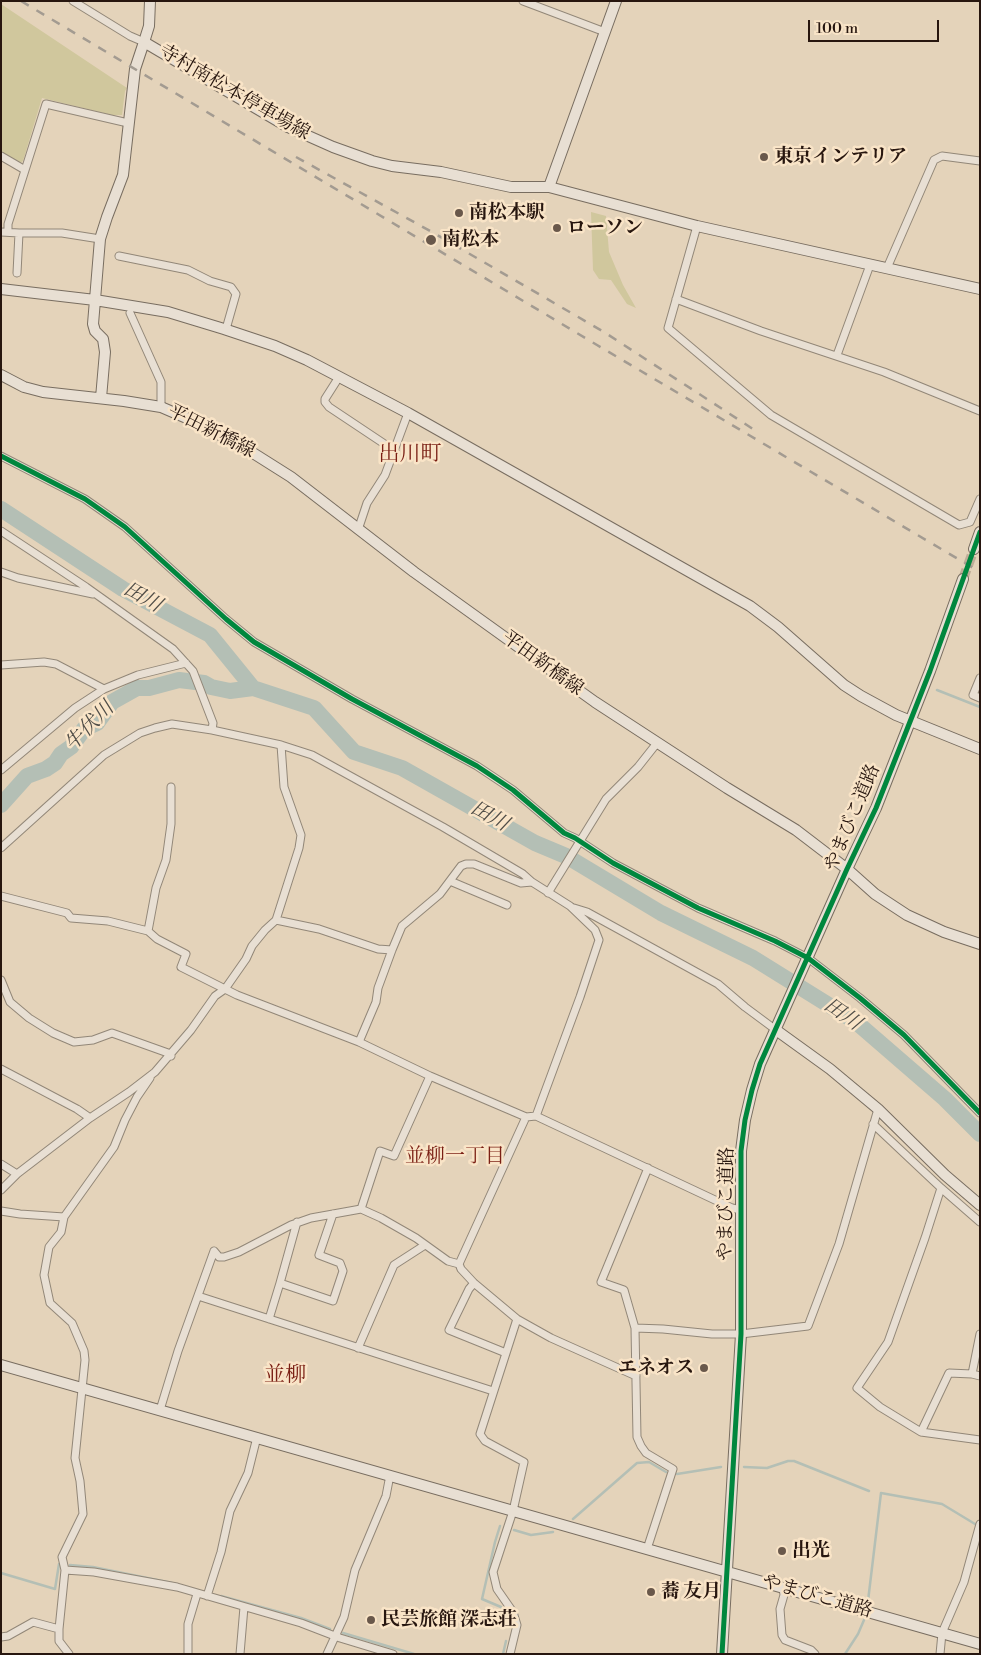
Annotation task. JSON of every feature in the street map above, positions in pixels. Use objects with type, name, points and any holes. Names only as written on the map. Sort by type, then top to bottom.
[{"type":"street","points":[[73,1],[130,36],[144,42],[149,26],[150,1]]},
{"type":"street","points":[[523,1],[605,32]]},
{"type":"street","points":[[549,187],[616,1]]},
{"type":"street","name":"寺村南松本停車場線","points":[[100,398],[105,352],[103,339],[95,331],[93,324],[100,239],[123,175],[135,69],[144,42],[266,116],[352,155],[392,166],[441,172],[511,187],[549,187],[697,226],[980,289]]},
{"type":"street","points":[[100,239],[62,233],[4,232],[46,104],[128,123]]},
{"type":"street","points":[[1,156],[25,170]]},
{"type":"street","points":[[886,268],[934,160],[942,156],[980,161]]},
{"type":"street","points":[[697,226],[668,328],[771,415],[960,525],[970,522],[980,499]]},
{"type":"street","points":[[17,273],[19,233]]},
{"type":"street","points":[[119,256],[188,270],[210,281],[231,287],[236,294],[226,330]]},
{"type":"street","points":[[837,355],[870,265]]},
{"type":"street","points":[[1,288],[168,312],[276,346],[307,360],[408,412],[750,606],[778,627],[844,685],[878,706],[980,749]]},
{"type":"street","points":[[676,299],[884,372],[980,411]]},
{"type":"street","points":[[130,313],[162,382],[161,407]]},
{"type":"street","points":[[1,375],[24,387],[43,392],[100,398]]},
{"type":"street","points":[[339,377],[325,399],[329,408],[395,451]]},
{"type":"street","name":"平田新橋線","points":[[100,398],[161,407],[198,423],[270,463],[358,530],[596,702],[657,743],[796,830],[847,869],[875,894],[907,915],[944,932],[980,944]]},
{"type":"street","points":[[358,530],[367,503],[385,475],[408,412]]},
{"type":"street","points":[[1,456],[85,499],[117,522],[226,620],[254,642],[352,699],[477,766],[513,790],[564,833],[613,863],[698,908],[775,941],[807,960],[860,998],[904,1035],[980,1113]]},
{"type":"street","points":[[1,531],[96,594],[173,649],[193,671],[213,723],[212,728]]},
{"type":"street","points":[[974,549],[980,532]]},
{"type":"street","points":[[1,572],[18,578],[96,594]]},
{"type":"street","name":"やまびこ道路","points":[[963,579],[930,671],[876,808],[757,1073],[745,1120],[741,1151],[741,1334],[727,1572],[980,1644]]},
{"type":"street","points":[[1,665],[44,662],[56,664],[104,689]]},
{"type":"street","points":[[1,770],[75,708],[104,689],[138,674],[186,663]]},
{"type":"street","points":[[980,678],[973,695],[980,698]]},
{"type":"street","points":[[1,848],[104,755],[140,733],[155,728],[172,724],[212,728],[282,745],[332,764],[444,827],[523,874],[532,882],[550,891],[570,906],[595,930],[599,940],[536,1116]]},
{"type":"street","points":[[550,891],[606,799],[638,767],[657,743]]},
{"type":"street","points":[[69,1654],[59,1641],[65,1570],[62,1557],[83,1514],[80,1481],[75,1458],[85,1360],[84,1351],[72,1323],[50,1303],[44,1275],[44,1264],[49,1247],[61,1232],[64,1217],[114,1147],[124,1120],[137,1097],[215,996],[225,989],[252,946],[276,920],[299,848],[301,835],[284,787],[282,745]]},
{"type":"street","points":[[148,931],[156,888],[166,860],[171,824],[171,787]]},
{"type":"street","points":[[359,1042],[376,1002],[378,988],[402,926],[440,894],[460,866],[474,864],[520,883],[532,882]]},
{"type":"street","points":[[450,881],[507,905]]},
{"type":"street","points":[[1,896],[67,913],[71,918],[108,921],[148,931],[157,939],[186,954],[181,967],[237,995],[359,1042],[430,1076],[526,1117],[536,1116],[732,1208],[741,1210]]},
{"type":"street","points":[[570,906],[587,912],[718,984],[745,1007],[778,1026],[878,1109],[980,1205]]},
{"type":"street","points":[[276,920],[318,929],[378,949],[392,950]]},
{"type":"street","points":[[1,980],[10,1002],[29,1018],[74,1042],[93,1040],[112,1033],[168,1053],[170,1056]]},
{"type":"street","points":[[1,1069],[77,1109],[90,1118]]},
{"type":"street","points":[[1,1190],[17,1174],[90,1118],[155,1072]]},
{"type":"street","points":[[361,1209],[380,1151],[394,1156],[430,1076]]},
{"type":"street","points":[[635,1328],[712,1334],[741,1334],[808,1326],[839,1244],[878,1109]]},
{"type":"street","points":[[526,1117],[459,1264],[460,1269],[517,1319],[551,1338],[636,1376]]},
{"type":"street","points":[[873,1124],[980,1222]]},
{"type":"street","points":[[1,1164],[17,1174]]},
{"type":"street","points":[[647,1549],[673,1469],[646,1453],[640,1446],[637,1438],[635,1328],[624,1290],[601,1282],[648,1168]]},
{"type":"street","points":[[941,1188],[926,1238],[888,1342],[857,1388],[880,1407],[921,1432],[980,1440]]},
{"type":"street","points":[[160,1410],[178,1351],[214,1251],[219,1257],[224,1257],[239,1252],[280,1229],[297,1222],[361,1209],[381,1218],[448,1261],[459,1264]]},
{"type":"street","points":[[1,1211],[64,1217]]},
{"type":"street","points":[[280,1283],[333,1300],[343,1271],[340,1263],[319,1255],[333,1214]]},
{"type":"street","points":[[269,1319],[297,1222]]},
{"type":"street","points":[[358,1348],[394,1265],[425,1245]]},
{"type":"street","points":[[474,1283],[469,1289],[449,1330],[506,1353]]},
{"type":"street","points":[[198,1296],[493,1391]]},
{"type":"street","points":[[510,1654],[518,1625],[513,1612],[497,1589],[492,1572],[513,1511],[524,1462],[485,1441],[480,1434],[517,1319]]},
{"type":"street","points":[[921,1432],[949,1373],[976,1375],[980,1334]]},
{"type":"street","points":[[1,1365],[727,1572],[722,1654]]},
{"type":"street","points":[[207,1596],[221,1552],[230,1511],[248,1473],[257,1437]]},
{"type":"street","points":[[327,1654],[334,1635],[344,1617],[356,1570],[386,1496],[390,1475]]},
{"type":"street","points":[[940,1654],[942,1633],[964,1582],[980,1524]]},
{"type":"street","points":[[65,1570],[94,1572],[162,1584],[301,1623],[340,1638],[393,1654]]},
{"type":"street","points":[[783,1588],[784,1595],[780,1609],[782,1635],[785,1640],[812,1650],[815,1654]]},
{"type":"street","points":[[188,1654],[188,1624],[198,1594]]},
{"type":"street","points":[[233,1653],[239,1654],[244,1607]]},
{"type":"street","points":[[1,1637],[8,1636],[33,1622],[59,1628]]},
{"type":"shaded area","points":[[1,4],[127,88],[122,115],[112,115],[42,98],[23,161],[20,163],[1,152]]},
{"type":"shaded area","points":[[591,212],[606,216],[609,252],[623,285],[636,308],[627,304],[611,280],[599,279],[593,270]]},
{"type":"waterway","name":"田川","points":[[1,509],[123,589],[210,635],[253,688],[314,708],[354,752],[402,768],[535,843],[566,856],[661,913],[753,958],[856,1022],[945,1099],[980,1134]]},
{"type":"waterway","name":"牛伏川","points":[[1,805],[27,776],[46,769],[55,763],[61,754],[71,747],[84,729],[97,723],[112,702],[137,688],[149,688],[179,680],[204,683],[211,687],[230,691],[253,688]]},
{"type":"waterway","points":[[937,690],[980,707]]},
{"type":"waterway","points":[[744,1467],[767,1468],[788,1461],[794,1461],[869,1491]]},
{"type":"waterway","points":[[573,1519],[637,1463],[649,1462],[666,1472]]},
{"type":"waterway","points":[[677,1474],[721,1467]]},
{"type":"waterway","points":[[868,1601],[881,1493],[942,1504],[975,1524]]},
{"type":"waterway","points":[[500,1526],[482,1599],[501,1607],[510,1619],[510,1627]]},
{"type":"waterway","points":[[514,1530],[531,1535],[553,1532]]},
{"type":"waterway","points":[[1,1573],[55,1589],[59,1564]]},
{"type":"waterway","points":[[70,1565],[93,1567],[172,1583]]},
{"type":"waterway","points":[[221,1596],[301,1618],[330,1629]]},
{"type":"waterway","points":[[845,1654],[858,1634],[864,1620]]},
{"type":"waterway","points":[[343,1633],[414,1654]]},
{"type":"waterway","points":[[503,1654],[506,1641]]},
{"type":"tunnel","points":[[963,579],[974,549]]},
{"type":"railway","points":[[21,1],[980,572]]},
{"type":"railway","points":[[296,157],[432,232],[604,332],[756,431]]},
{"type":"cycle path","points":[[1,456],[85,499],[125,527],[254,642],[352,699],[477,766],[513,790],[564,833],[613,863],[698,908],[775,941],[808,958],[904,1035],[980,1113]]},
{"type":"cycle path","points":[[722,1654],[741,1334],[741,1151],[745,1120],[760,1064],[876,808],[930,671],[980,532]]},
{"type":"place","name":"東京インテリア","points":[[764,157]]},
{"type":"place","name":"南松本駅","points":[[459,213]]},
{"type":"place","name":"ローソン","points":[[557,228]]},
{"type":"place","name":"南松本","points":[[431,240]]},
{"type":"place","name":"エネオス","points":[[704,1368]]},
{"type":"place","name":"出光","points":[[782,1551]]},
{"type":"place","name":"蕎 友月","points":[[651,1592]]},
{"type":"place","name":"民芸旅館 深志荘","points":[[371,1620]]},
{"type":"district","name":"出川町","points":[[410,455]]},
{"type":"district","name":"並柳一丁目","points":[[455,1157]]},
{"type":"district","name":"並柳","points":[[285,1376]]}]
